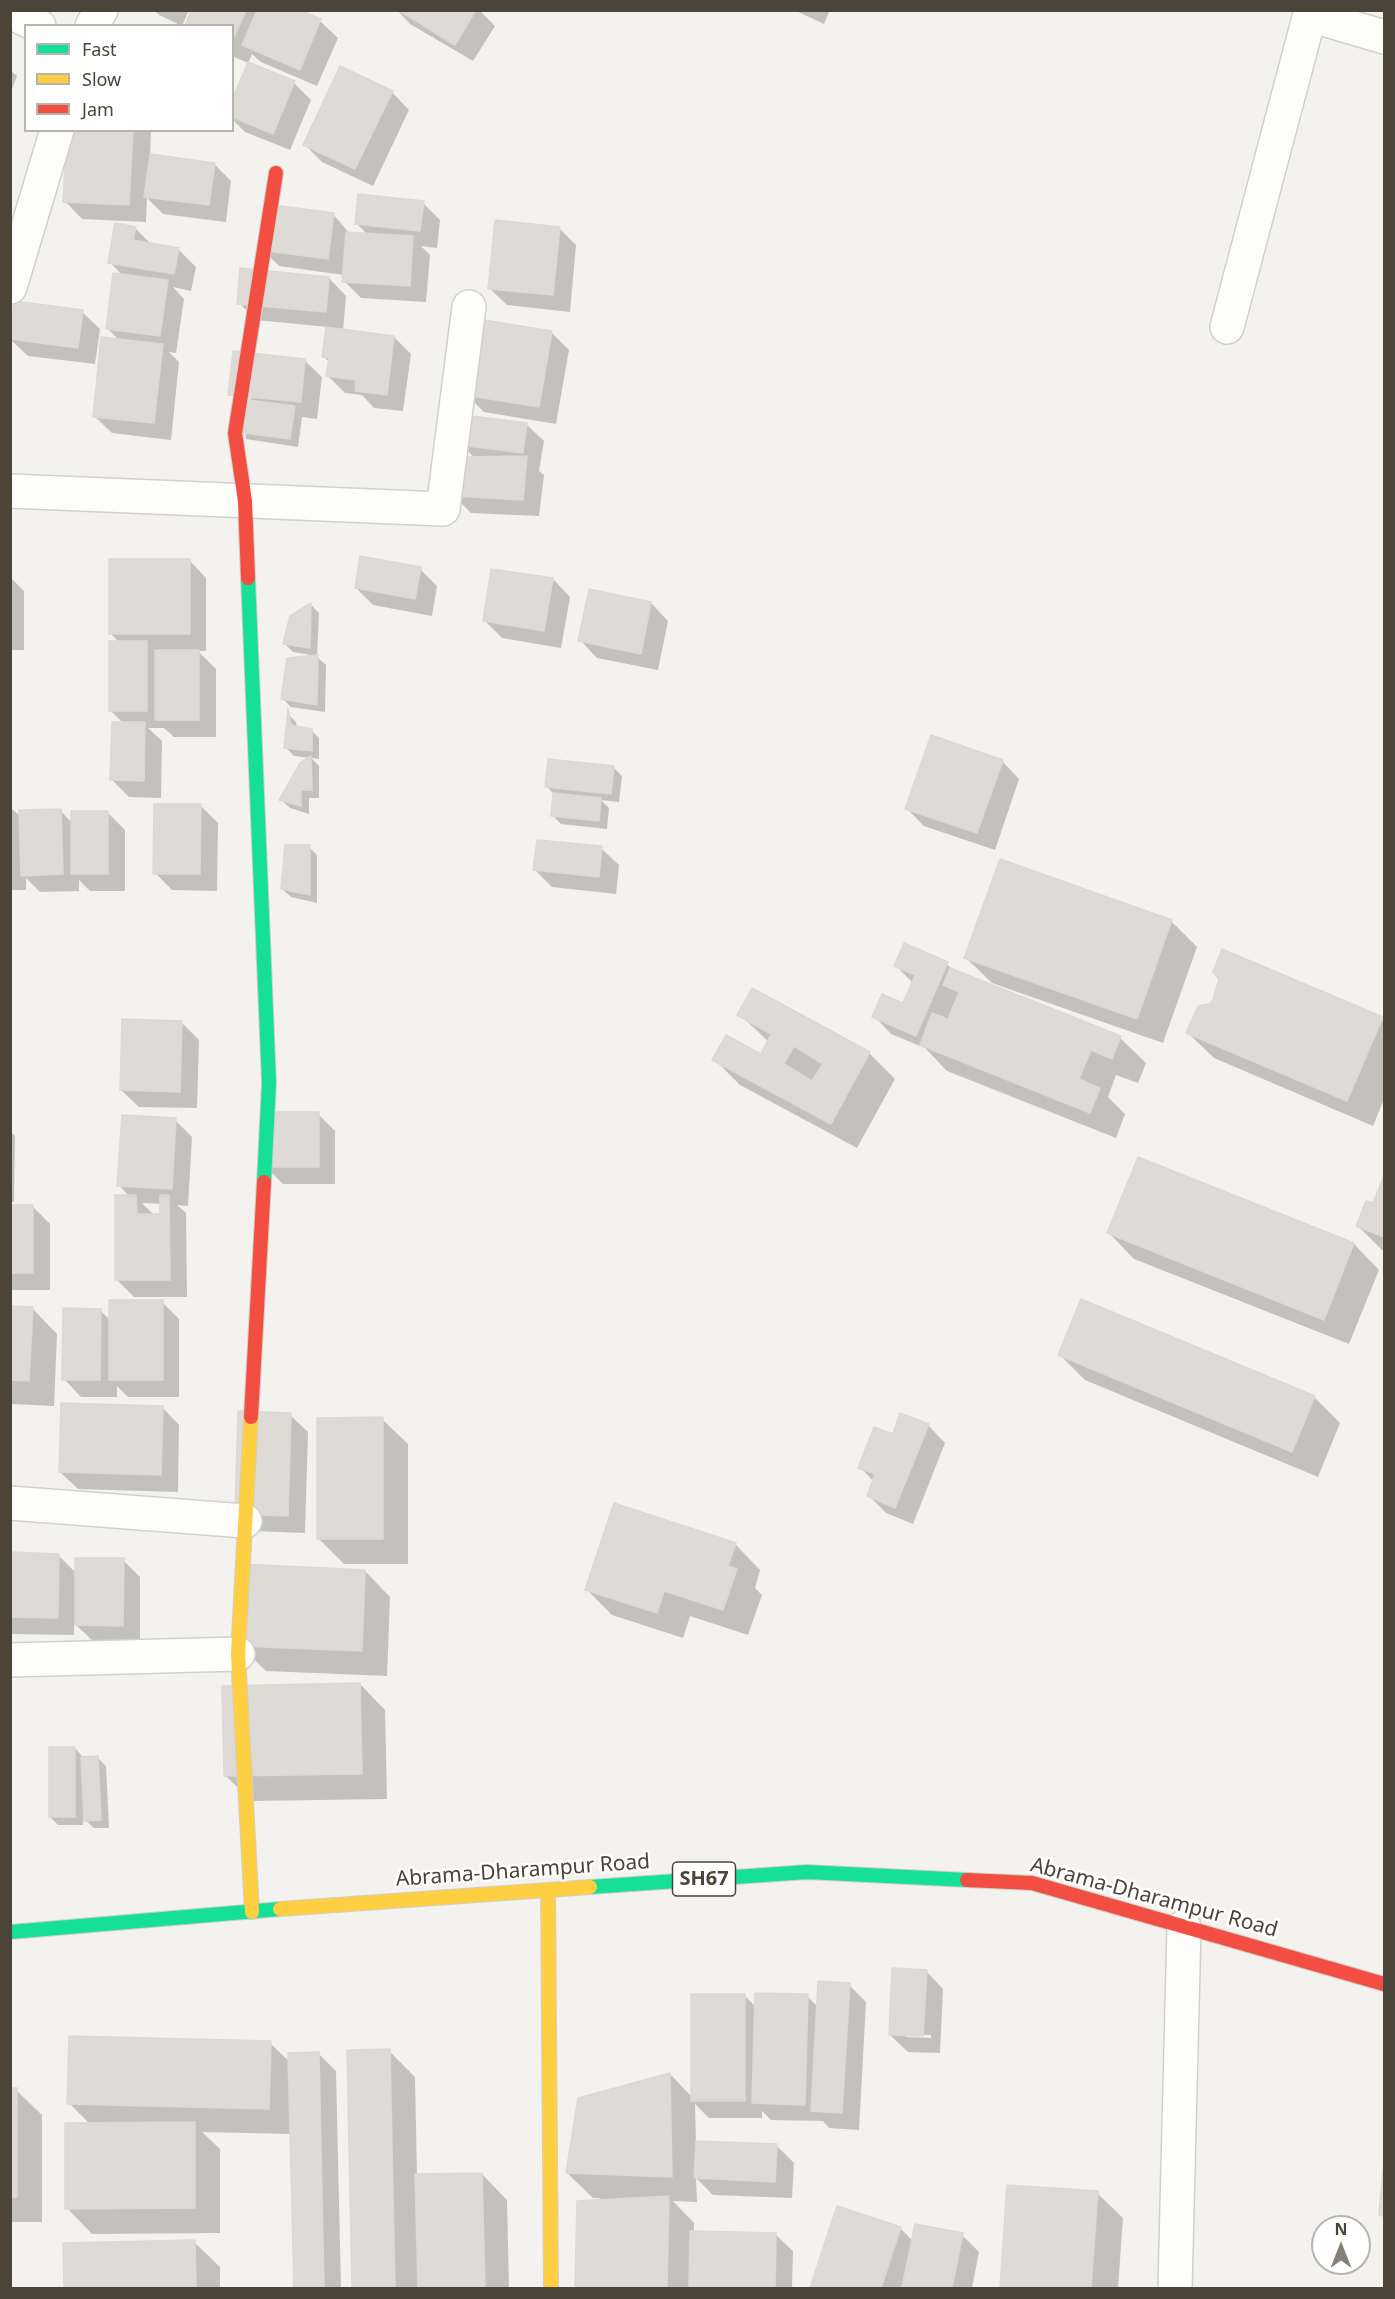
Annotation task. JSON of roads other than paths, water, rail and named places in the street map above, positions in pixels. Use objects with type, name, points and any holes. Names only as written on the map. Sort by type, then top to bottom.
[{"type":"street","points":[[93,24],[101,10]]},
{"type":"street","points":[[10,12],[35,24]]},
{"type":"street","points":[[1227,327],[1310,13],[1384,37]]},
{"type":"street","points":[[12,279],[56,132]]},
{"type":"street","points":[[252,1912],[238,1654],[269,1083],[245,501],[235,433],[276,173]]},
{"type":"street","points":[[10,491],[443,508],[469,307]]},
{"type":"street","points":[[10,1503],[245,1521]]},
{"type":"street","points":[[10,1660],[238,1654]]},
{"type":"street","name":"Abrama-Dharampur Road","points":[[10,1932],[807,1872],[1032,1883],[1384,1984]]},
{"type":"street","points":[[548,1890],[551,2289]]},
{"type":"street","points":[[1175,2289],[1185,1928]]}]
